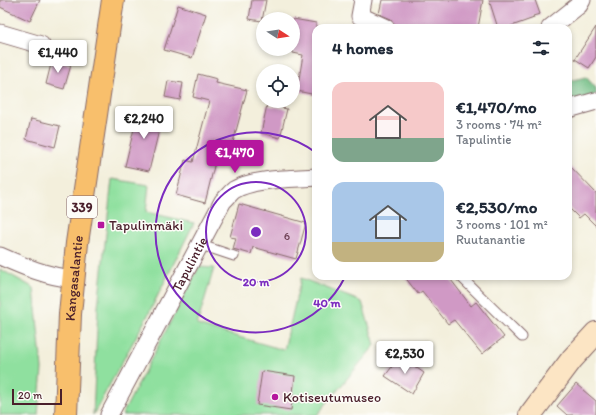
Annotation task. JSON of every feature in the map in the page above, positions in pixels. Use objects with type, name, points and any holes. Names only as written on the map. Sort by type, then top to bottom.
[{"type":"main road","name":"Kangasalantie","points":[[66,415],[73,279],[91,141],[113,0]]},
{"type":"main road","points":[[530,415],[572,359],[596,333]]},
{"type":"street","points":[[363,0],[360,16],[377,24]]},
{"type":"street","points":[[555,24],[579,5],[582,0]]},
{"type":"street","points":[[0,33],[41,45]]},
{"type":"street","points":[[572,109],[596,101]]},
{"type":"street","name":"Tapulintie","points":[[109,415],[201,245],[223,201],[233,191],[244,186],[276,180],[312,177]]},
{"type":"street","points":[[0,256],[51,277],[73,279]]},
{"type":"lane","points":[[201,245],[234,256]]},
{"type":"lane","points":[[464,280],[522,337]]},
{"type":"green space","points":[[586,77],[596,88],[596,100],[572,109],[572,80]]},
{"type":"green space","points":[[112,179],[149,185],[146,212],[194,223],[148,315],[93,415],[98,307]]},
{"type":"green space","points":[[199,267],[214,268],[197,325],[284,350],[301,278],[362,302],[375,345],[317,415],[122,415]]},
{"type":"green space","points":[[0,269],[34,288],[42,369],[38,415],[0,415]]},
{"type":"building","points":[[0,0],[40,0],[30,21],[0,7]]},
{"type":"building","points":[[252,0],[266,0],[264,12],[256,12],[256,20],[249,19]]},
{"type":"building","points":[[382,0],[483,0],[479,24],[394,24],[391,19],[379,14]]},
{"type":"building","points":[[489,0],[535,0],[540,14],[533,16],[534,18],[517,24],[497,24]]},
{"type":"building","points":[[178,5],[206,14],[192,58],[164,50]]},
{"type":"building","points":[[300,20],[316,23],[312,24],[312,94],[300,92],[300,73],[303,55],[300,54]]},
{"type":"building","points":[[596,27],[596,57],[589,68],[575,59]]},
{"type":"building","points":[[52,60],[71,65],[64,89],[46,84]]},
{"type":"building","points":[[198,74],[217,79],[216,83],[247,90],[228,161],[216,158],[205,203],[176,195],[185,160],[193,162],[209,101],[193,97]]},
{"type":"building","points":[[168,81],[183,83],[180,100],[165,97]]},
{"type":"building","points":[[139,108],[163,114],[149,171],[125,166]]},
{"type":"building","points":[[266,108],[287,109],[280,138],[261,133]]},
{"type":"building","points":[[31,119],[60,126],[55,147],[26,139]]},
{"type":"building","points":[[572,168],[596,193],[596,226],[584,214],[579,218],[572,211]]},
{"type":"building","points":[[239,204],[306,223],[296,259],[253,247],[251,254],[233,249],[236,238],[230,237]]},
{"type":"building","points":[[407,280],[451,280],[471,306],[476,302],[504,337],[482,354],[454,320],[448,324],[422,291],[418,294]]},
{"type":"building","points":[[400,356],[424,373],[412,394],[385,376]]},
{"type":"building","name":"Kotiseutumuseo","points":[[262,371],[295,376],[291,410],[257,405]]},
{"type":"building","points":[[576,384],[596,401],[596,415],[567,415],[557,406]]},
{"type":"place","name":"Tapulinmäki","points":[[101,225]]},
{"type":"place","name":"Kotiseutumuseo","points":[[275,397]]}]
